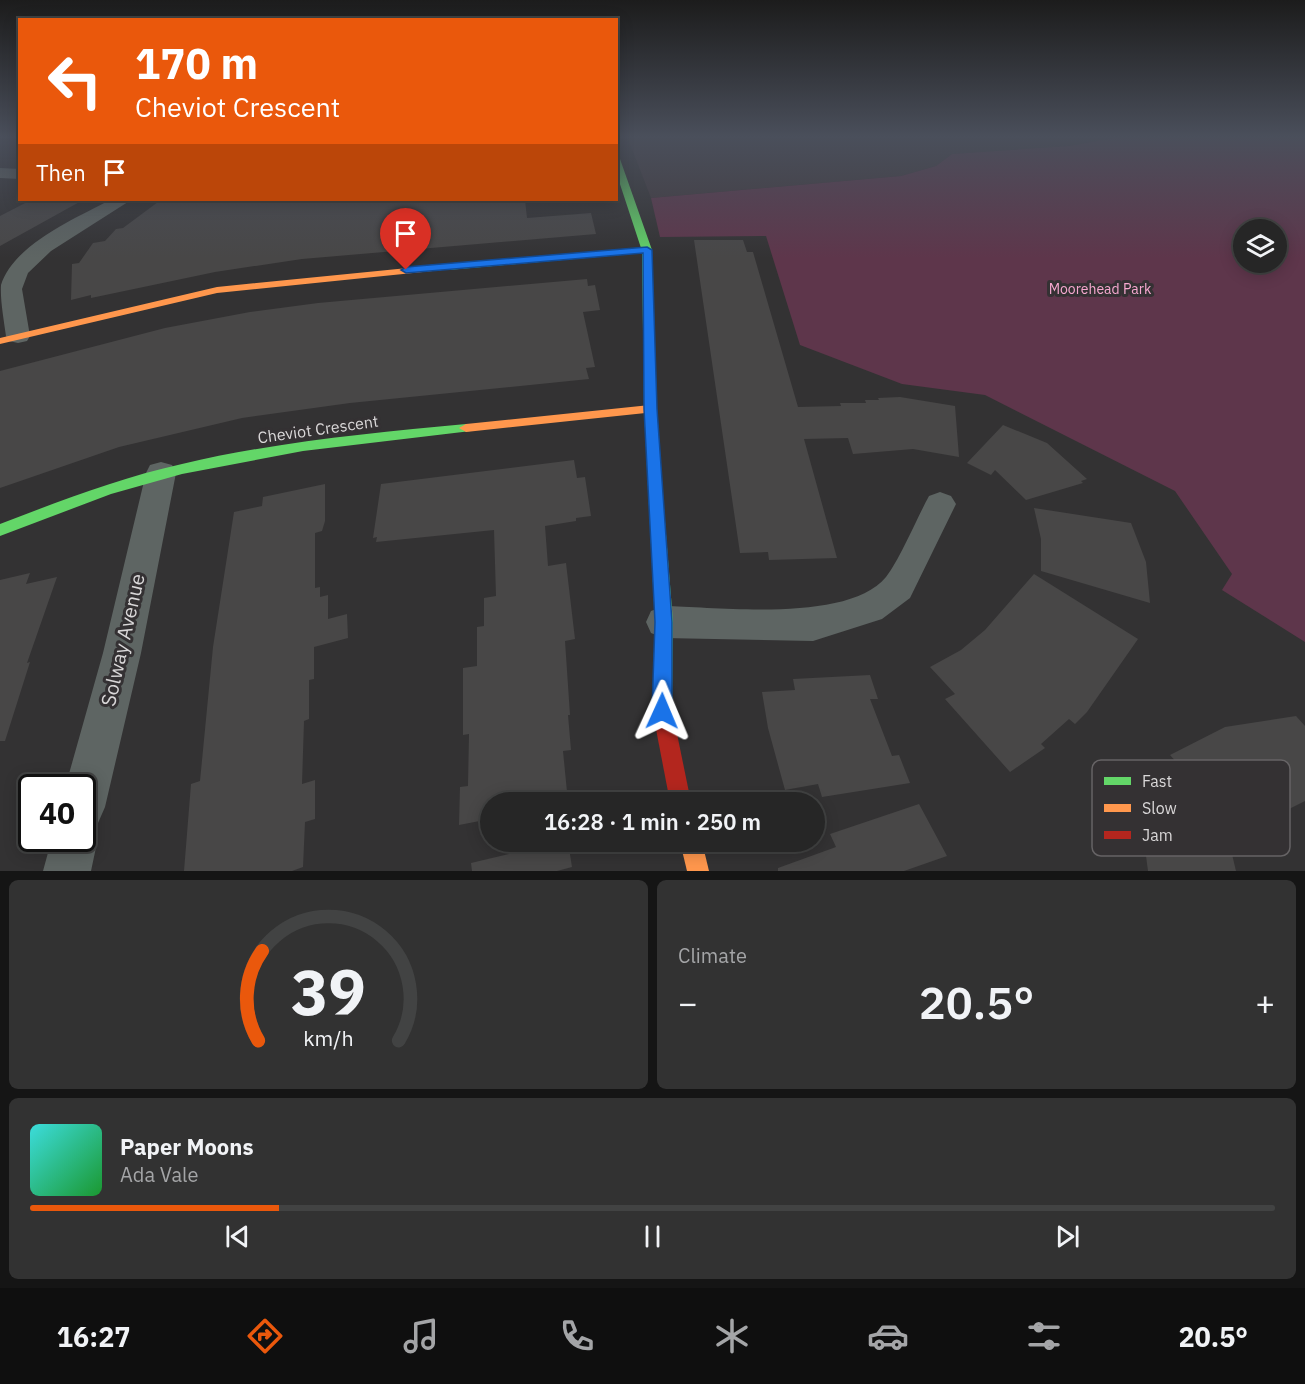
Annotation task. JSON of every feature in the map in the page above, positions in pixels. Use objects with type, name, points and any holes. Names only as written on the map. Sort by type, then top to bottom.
[{"type":"street","points":[[622,177],[647,250],[650,409],[664,622],[662,711],[679,792]]},
{"type":"street","points":[[120,201],[42,247],[24,266],[12,285],[9,338],[217,290],[337,276],[647,250]]},
{"type":"street","name":"Cheviot Crescent","points":[[0,530],[161,473],[352,439],[650,409]]},
{"type":"street","name":"Solway Avenue","points":[[91,774],[122,653],[161,473]]},
{"type":"street","points":[[664,622],[813,625],[869,608],[898,588],[940,504]]},
{"type":"street","points":[[67,871],[72,852]]},
{"type":"street","points":[[693,852],[698,871]]},
{"type":"shaded area","points":[[643,177],[894,177],[651,198]]},
{"type":"green space","name":"Moorehead Park","points":[[894,177],[1305,177],[1305,642],[1222,590],[1232,574],[1175,491],[985,395],[902,384],[800,345],[766,236],[660,237],[651,198]]},
{"type":"building","points":[[29,201],[81,201],[0,246],[0,216]]},
{"type":"building","points":[[525,201],[527,218],[591,213],[596,234],[302,259],[215,272],[91,298],[91,295],[71,300],[72,264],[79,263],[93,243],[105,241],[116,229],[123,228],[158,202]]},
{"type":"building","points":[[694,240],[743,240],[747,252],[753,252],[798,407],[841,406],[840,403],[866,403],[865,400],[900,397],[955,406],[959,457],[913,449],[853,454],[848,438],[804,439],[837,558],[769,560],[768,552],[740,553]]},
{"type":"building","points":[[587,279],[588,286],[595,285],[600,310],[583,312],[595,367],[586,368],[589,379],[350,403],[242,418],[119,447],[0,488],[0,371],[165,328],[250,312],[318,303]]},
{"type":"building","points":[[1003,425],[1047,443],[1087,479],[1081,481],[1083,483],[1026,500],[995,470],[991,475],[967,463]]},
{"type":"building","points":[[574,460],[577,478],[585,477],[591,516],[545,526],[548,566],[566,563],[575,639],[565,641],[571,750],[563,751],[567,792],[480,792],[480,821],[459,825],[460,787],[468,786],[469,734],[463,735],[463,668],[477,666],[477,627],[484,626],[484,598],[496,596],[494,530],[376,542],[377,537],[373,538],[381,484]]},
{"type":"building","points":[[325,484],[325,521],[322,531],[315,533],[315,588],[320,587],[320,597],[328,595],[328,619],[347,614],[348,638],[314,647],[314,679],[309,680],[309,719],[304,721],[302,784],[315,780],[315,819],[305,822],[303,867],[292,871],[184,871],[191,784],[200,781],[213,647],[234,512],[262,506],[263,497]]},
{"type":"building","points":[[1034,508],[1131,523],[1146,562],[1150,603],[1041,571],[1041,539]]},
{"type":"building","points":[[30,573],[26,584],[57,577],[27,663],[30,662],[5,741],[0,741],[0,580]]},
{"type":"building","points":[[1034,574],[1138,639],[1087,712],[1075,724],[1069,719],[1041,744],[1045,748],[1010,772],[945,699],[955,694],[930,667],[961,650],[985,630]]},
{"type":"building","points":[[870,675],[878,699],[870,699],[892,756],[899,755],[910,783],[825,797],[825,792],[820,792],[818,784],[785,790],[768,728],[762,692],[795,690],[793,679]]},
{"type":"building","points":[[1296,716],[1305,726],[1305,801],[1290,808],[1290,760],[1174,760],[1170,755],[1225,727]]},
{"type":"building","points":[[919,804],[947,856],[904,871],[778,871],[778,868],[836,847],[830,834]]},
{"type":"building","points":[[517,852],[570,852],[572,867],[557,871],[472,871],[471,863]]},
{"type":"building","points":[[1146,856],[1232,856],[1236,871],[1148,871]]},
{"type":"traffic: fast","points":[[622,177],[647,250],[650,409],[664,622],[662,711],[665,724]]},
{"type":"traffic: fast","points":[[448,267],[647,250]]},
{"type":"traffic: fast","points":[[0,530],[106,490],[222,460],[303,446],[466,428]]},
{"type":"traffic: slow","points":[[0,341],[217,290],[448,267]]},
{"type":"traffic: slow","points":[[466,428],[650,409]]},
{"type":"traffic: slow","points":[[693,852],[698,871]]},
{"type":"traffic: jam","points":[[665,724],[679,792]]},
{"type":"route","points":[[406,270],[647,250],[650,409],[664,622],[662,711]]}]
